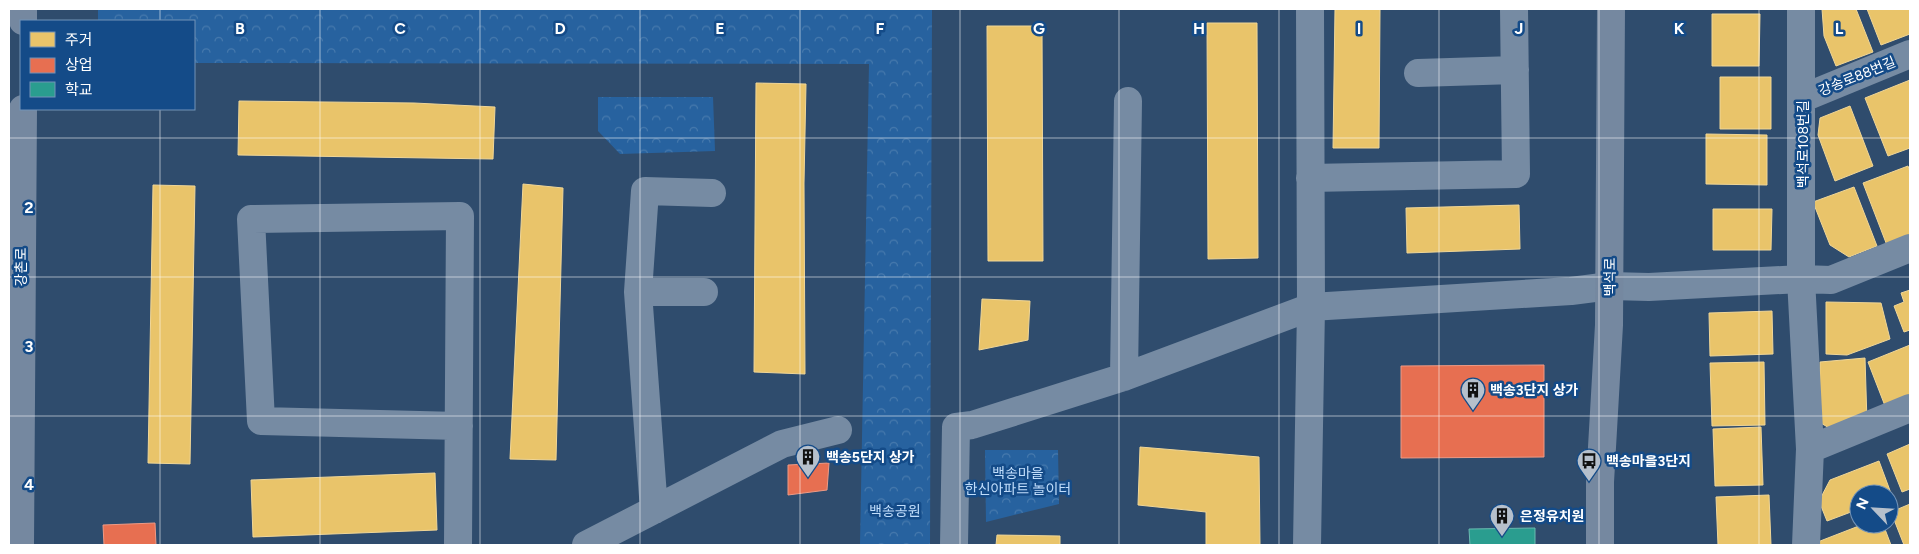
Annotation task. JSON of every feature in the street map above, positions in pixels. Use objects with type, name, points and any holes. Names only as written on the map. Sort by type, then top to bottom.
[{"type":"main road","name":"백석로","points":[[1600,545],[1600,482],[1610,286],[1611,9]]},
{"type":"main road","name":"강촌로","points":[[20,545],[22,110]]},
{"type":"street","points":[[1307,545],[1311,308],[1310,9]]},
{"type":"street","points":[[1310,178],[1516,174],[1514,9]]},
{"type":"street","name":"백석로108번길","points":[[1802,9],[1802,279],[1810,448],[1806,545]]},
{"type":"street","name":"강송로88번길","points":[[1803,98],[1910,54]]},
{"type":"street","points":[[1418,73],[1515,70]]},
{"type":"street","points":[[1124,378],[1128,101]]},
{"type":"street","points":[[654,510],[638,292],[645,191],[712,192]]},
{"type":"street","points":[[458,545],[459,426],[460,216],[251,219],[261,421],[459,426]]},
{"type":"street","points":[[954,545],[956,427],[972,425],[1124,378],[1311,308],[1571,291],[1610,286],[1649,287],[1802,279],[1831,280],[1910,248]]},
{"type":"street","points":[[638,292],[704,292]]},
{"type":"street","points":[[1810,448],[1910,408]]},
{"type":"street","points":[[586,545],[782,444],[838,430]]},
{"type":"green space","name":"백송공원","points":[[98,9],[932,9],[930,545],[860,545],[869,64],[195,63],[195,20],[98,20]]},
{"type":"green space","points":[[598,97],[713,97],[715,151],[620,154],[598,131]]},
{"type":"green space","name":"백송마을 한신아파트 놀이터","points":[[985,450],[1058,450],[1059,504],[986,522]]},
{"type":"building: 주거","points":[[1335,9],[1380,9],[1379,148],[1333,148]]},
{"type":"building: 주거","points":[[1822,9],[1856,9],[1873,52],[1836,66],[1824,36]]},
{"type":"building: 주거","points":[[1867,9],[1910,9],[1910,34],[1881,45]]},
{"type":"building: 주거","points":[[1712,14],[1760,14],[1759,66],[1712,66]]},
{"type":"building: 주거","points":[[1207,23],[1257,23],[1258,258],[1208,259]]},
{"type":"building: 주거","points":[[987,26],[1042,26],[1043,261],[988,261]]},
{"type":"building: 주거","points":[[1720,77],[1771,77],[1771,129],[1720,129]]},
{"type":"building: 주거","points":[[1910,80],[1910,148],[1888,156],[1865,98]]},
{"type":"building: 주거","points":[[756,83],[806,84],[804,183],[805,374],[754,372]]},
{"type":"building: 주거","points":[[239,101],[414,103],[495,107],[493,159],[238,155]]},
{"type":"building: 주거","points":[[1850,106],[1873,166],[1835,181],[1818,135],[1820,118]]},
{"type":"building: 주거","points":[[1706,134],[1767,135],[1767,185],[1706,184]]},
{"type":"building: 주거","points":[[1908,166],[1910,172],[1910,239],[1888,248],[1863,183]]},
{"type":"building: 주거","points":[[523,184],[563,188],[556,460],[510,459]]},
{"type":"building: 주거","points":[[153,185],[195,186],[190,464],[148,463]]},
{"type":"building: 주거","points":[[1854,187],[1877,246],[1849,257],[1830,245],[1813,202]]},
{"type":"building: 주거","points":[[1519,205],[1520,249],[1407,253],[1406,208]]},
{"type":"building: 주거","points":[[1713,209],[1772,209],[1771,250],[1713,250]]},
{"type":"building: 주거","points":[[1910,290],[1910,330],[1904,332],[1894,306],[1904,302],[1901,293]]},
{"type":"building: 주거","points":[[982,299],[1030,301],[1028,340],[979,350]]},
{"type":"building: 주거","points":[[1826,302],[1881,303],[1890,339],[1847,355],[1826,354]]},
{"type":"building: 주거","points":[[1772,311],[1773,354],[1710,356],[1709,313]]},
{"type":"building: 주거","points":[[1910,345],[1910,402],[1887,411],[1868,362]]},
{"type":"building: 주거","points":[[1865,358],[1867,422],[1831,429],[1819,422],[1820,362]]},
{"type":"building: 주거","points":[[1764,362],[1765,425],[1712,426],[1710,363]]},
{"type":"building: 주거","points":[[1761,427],[1763,485],[1715,486],[1713,429]]},
{"type":"building: 주거","points":[[1910,444],[1910,489],[1902,492],[1887,454]]},
{"type":"building: 주거","points":[[1140,447],[1259,457],[1260,545],[1206,545],[1206,512],[1138,505]]},
{"type":"building: 주거","points":[[1879,461],[1888,484],[1849,484],[1849,513],[1827,521],[1819,501],[1830,480]]},
{"type":"building: 주거","points":[[435,473],[437,530],[253,537],[251,480]]},
{"type":"building: 주거","points":[[1769,495],[1771,545],[1718,545],[1716,497]]},
{"type":"building: 주거","points":[[1910,504],[1910,544],[1904,545],[1899,532],[1899,509]]},
{"type":"building: 주거","points":[[1849,530],[1849,534],[1887,534],[1891,545],[1816,545],[1815,543]]},
{"type":"building: 주거","points":[[997,535],[1060,536],[1060,545],[996,545]]},
{"type":"building: 상업","name":"백송3단지 상가","points":[[1544,365],[1544,457],[1401,458],[1401,366]]},
{"type":"building: 상업","name":"백송5단지 상가","points":[[829,463],[827,490],[788,495],[788,465]]},
{"type":"building: 상업","points":[[155,523],[156,545],[104,545],[103,525]]},
{"type":"building: 학교","name":"은정유치원","points":[[1535,528],[1535,545],[1470,545],[1469,529]]},
{"type":"place","name":"백송3단지 상가","points":[[1473,411]]},
{"type":"place","name":"백송5단지 상가","points":[[808,478]]},
{"type":"place","name":"백송마을3단지","points":[[1589,482]]},
{"type":"place","name":"은정유치원","points":[[1502,537]]}]
